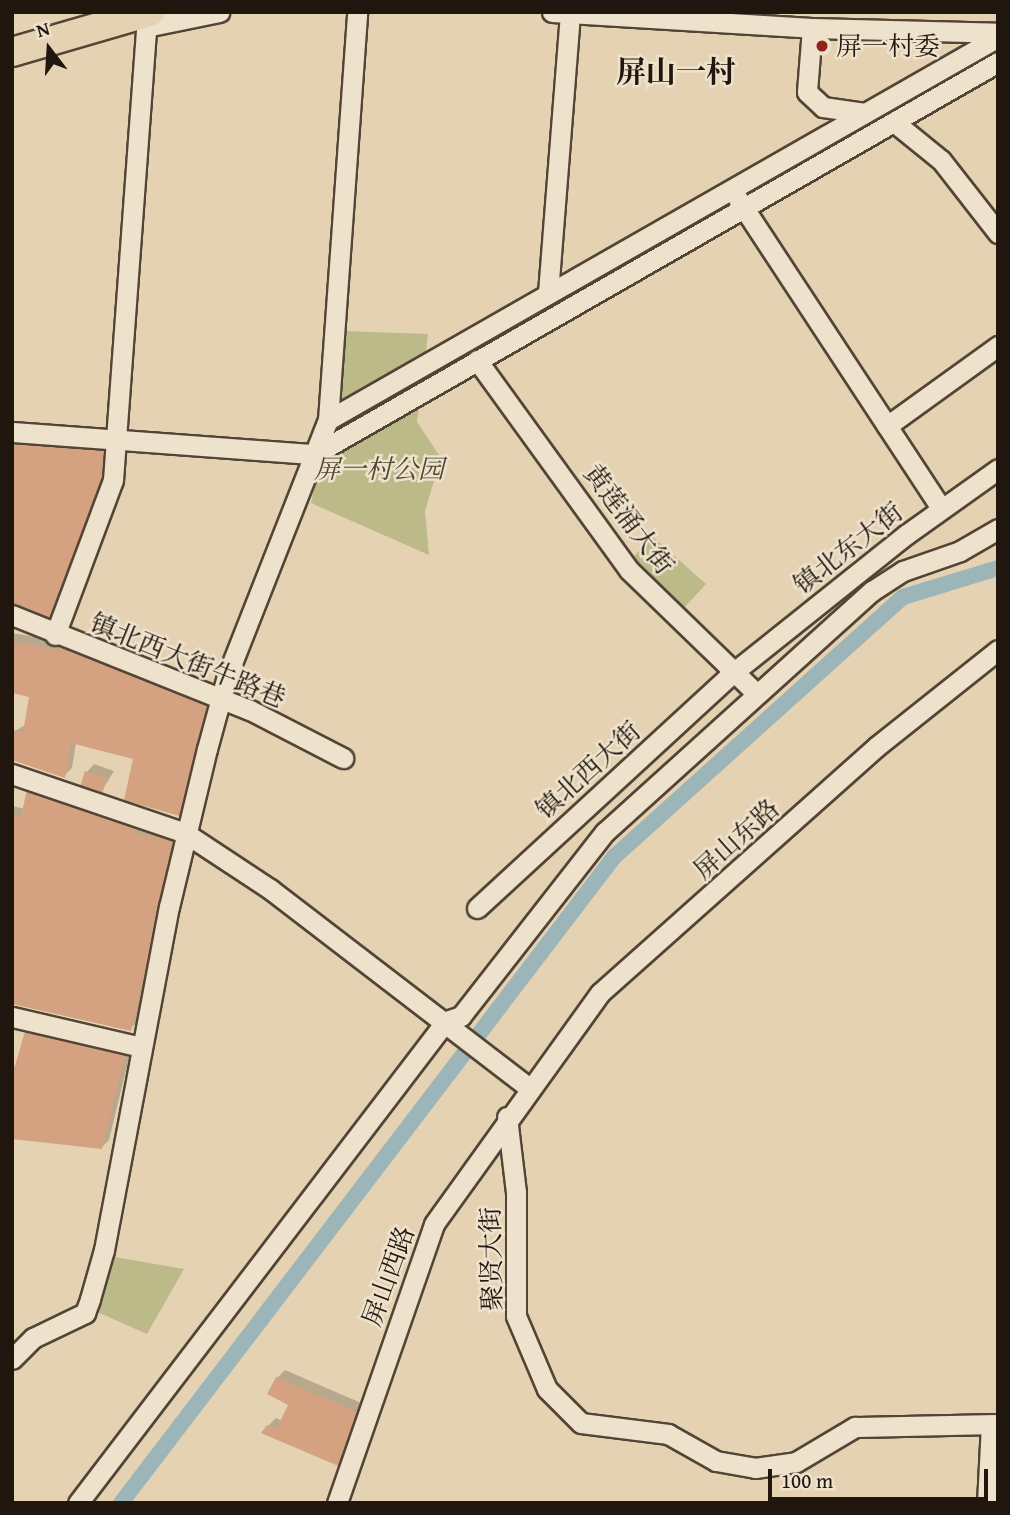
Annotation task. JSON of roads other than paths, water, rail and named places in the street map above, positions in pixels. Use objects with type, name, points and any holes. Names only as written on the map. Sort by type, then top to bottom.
[{"type":"highway","points":[[12,52],[150,12]]},
{"type":"street","points":[[55,635],[113,480],[117,454],[113,440],[146,27],[219,12]]},
{"type":"street","points":[[12,1359],[33,1338],[85,1313],[104,1250],[141,1047],[185,833],[221,698],[328,421],[357,12]]},
{"type":"street","points":[[548,293],[561,13],[708,17],[812,28],[998,35]]},
{"type":"street","points":[[812,28],[807,92],[823,107],[865,113]]},
{"type":"street","points":[[328,421],[998,35]]},
{"type":"street","points":[[12,432],[315,454],[998,62]]},
{"type":"street","points":[[894,122],[941,160],[998,233]]},
{"type":"street","points":[[732,189],[941,508]]},
{"type":"street","points":[[887,426],[998,346]]},
{"type":"street","name":"黄莲涌大街","points":[[477,360],[629,570],[757,694]]},
{"type":"street","name":"镇北东大街","points":[[734,673],[941,508],[998,469]]},
{"type":"street","points":[[78,1503],[605,832],[872,591],[903,571],[960,551],[998,529]]},
{"type":"street","name":"镇北西大街牛路巷","points":[[12,615],[55,635],[221,698],[343,758]]},
{"type":"street","name":"屏山东路","points":[[529,1088],[600,993],[876,747],[998,650]]},
{"type":"street","name":"镇北西大街","points":[[478,908],[734,673]]},
{"type":"street","points":[[12,774],[185,833],[270,888],[496,1059],[529,1088]]},
{"type":"street","points":[[12,1017],[141,1047]]},
{"type":"street","name":"屏山西路","points":[[337,1503],[434,1224],[529,1088]]},
{"type":"street","name":"聚贤大街","points":[[507,1117],[516,1192],[516,1316],[547,1389],[581,1423],[668,1434],[716,1461],[755,1468],[796,1462],[855,1427],[994,1425]]},
{"type":"street","points":[[987,1503],[994,1425]]},
{"type":"waterway","points":[[121,1503],[614,857],[903,597],[998,568]]},
{"type":"place","name":"屏一村委","points":[[822,46]]},
{"type":"district","name":"屏山一村","points":[[676,71]]},
{"type":"park label","name":"屏一村公园","points":[[379,469]]}]
